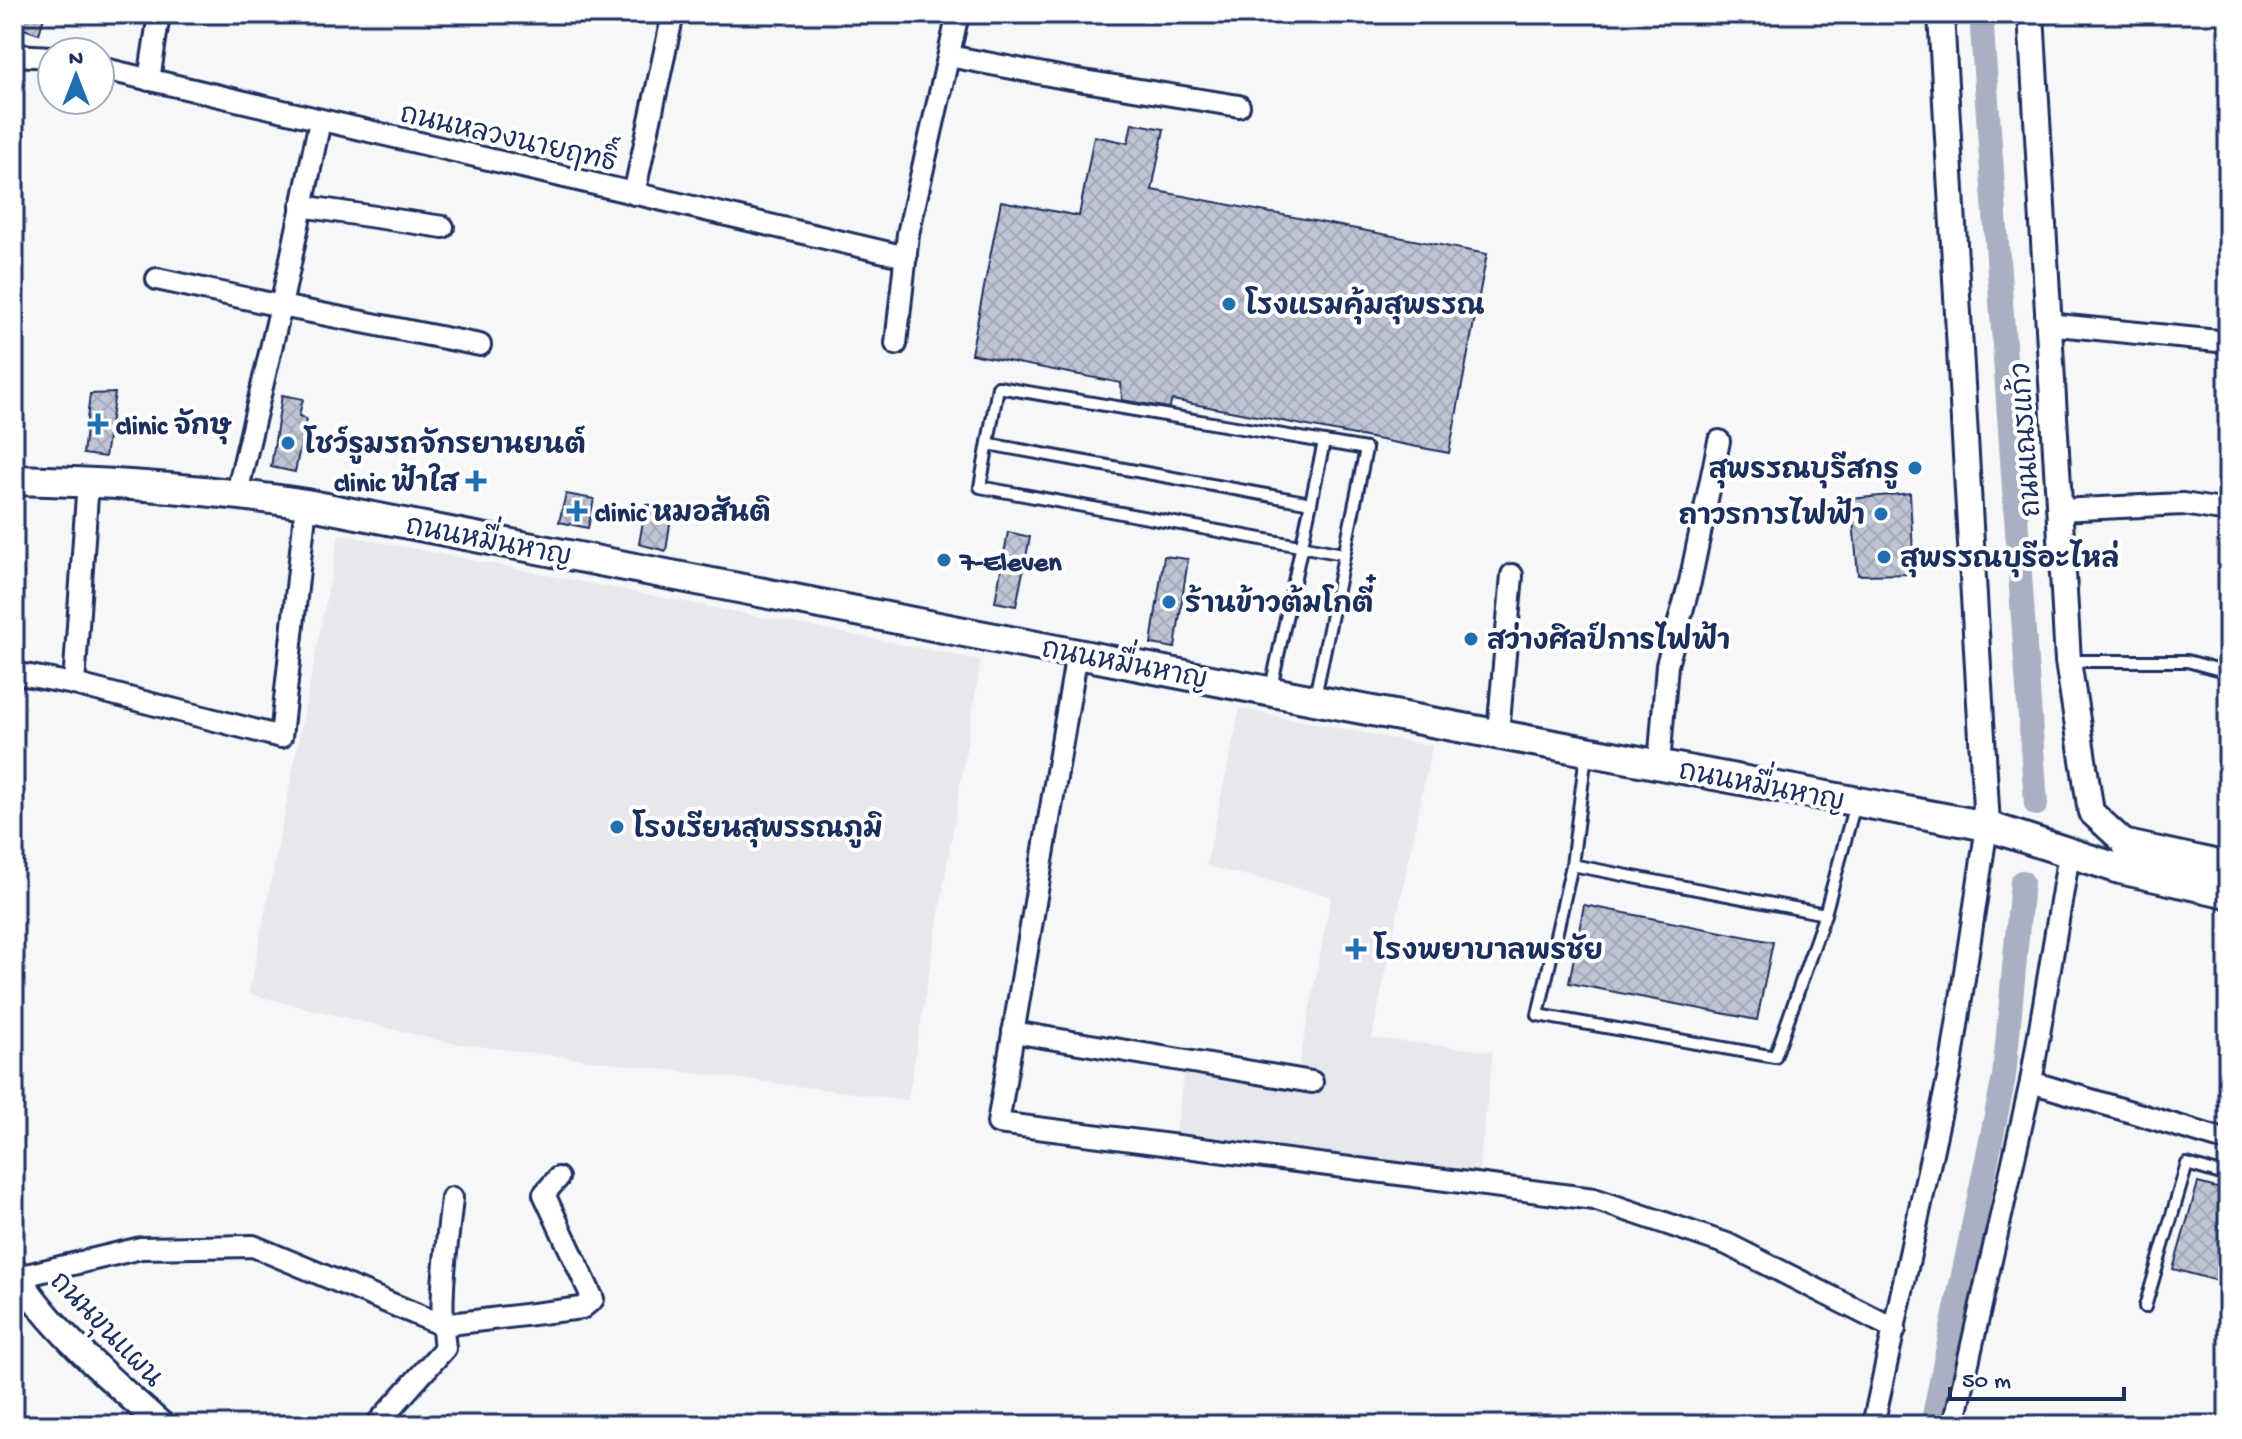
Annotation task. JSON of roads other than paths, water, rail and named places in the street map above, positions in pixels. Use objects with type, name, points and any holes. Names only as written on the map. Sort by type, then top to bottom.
[{"type":"main road","name":"ถนนหมื่นหาญ","points":[[14,480],[88,481],[237,493],[306,504],[1314,700],[1987,826],[2120,869],[2228,893]]},
{"type":"main road","points":[[2127,845],[2228,867]]},
{"type":"street","points":[[149,80],[159,14]]},
{"type":"street","points":[[634,194],[673,14]]},
{"type":"street","points":[[896,344],[908,234],[958,14]]},
{"type":"street","name":"ถนนเณรแก้ว","points":[[1941,14],[1987,826]]},
{"type":"street","name":"ถนนเณรแก้ว","points":[[2031,14],[2068,661],[2091,812],[2127,845]]},
{"type":"street","points":[[14,55],[36,56]]},
{"type":"street","points":[[949,56],[1239,106]]},
{"type":"street","name":"ถนนหลวงนายฤทธิ์","points":[[116,72],[906,257]]},
{"type":"street","points":[[237,493],[320,121]]},
{"type":"street","points":[[301,206],[443,227]]},
{"type":"street","points":[[157,279],[480,345]]},
{"type":"street","points":[[2047,324],[2228,342]]},
{"type":"street","points":[[1659,765],[1667,665],[1690,582],[1719,441]]},
{"type":"street","points":[[74,684],[88,481]]},
{"type":"street","points":[[14,673],[74,684],[281,737],[306,504]]},
{"type":"street","points":[[2059,510],[2183,504],[2228,511]]},
{"type":"street","points":[[1498,733],[1512,575]]},
{"type":"street","points":[[1077,653],[998,1123],[1594,1199],[1727,1244],[1895,1329]]},
{"type":"street","points":[[1873,1425],[1951,1065],[1987,826]]},
{"type":"street","points":[[1954,1425],[2031,1082],[2069,854]]},
{"type":"street","points":[[1013,1032],[1312,1082]]},
{"type":"street","points":[[2031,1082],[2228,1141]]},
{"type":"street","points":[[16,1273],[141,1248],[253,1246],[442,1325],[582,1308],[593,1299],[544,1194],[558,1178]]},
{"type":"street","points":[[376,1425],[445,1348],[442,1325],[452,1198]]},
{"type":"street","name":"ถนนขุนแผน","points":[[16,1273],[58,1326],[112,1382],[162,1425]]},
{"type":"lane","points":[[1314,700],[1366,449],[998,387],[980,487],[1343,554]]},
{"type":"lane","points":[[1271,690],[1324,442]]},
{"type":"lane","points":[[988,444],[1311,503]]},
{"type":"lane","points":[[2068,661],[2187,661],[2228,672]]},
{"type":"lane","points":[[1587,750],[1572,865],[1538,1015],[1775,1057],[1825,914],[1855,803]]},
{"type":"lane","points":[[1572,865],[1825,914]]},
{"type":"lane","points":[[2145,1307],[2187,1164],[2228,1176]]},
{"type":"waterway","points":[[1981,14],[2036,804]]},
{"type":"waterway","points":[[1932,1425],[2004,1077],[2022,882]]},
{"type":"place","name":"โรงแรมคุ้มสุพรรณ","points":[[1229,304]]},
{"type":"place","name":"clinic จักษุ","points":[[98,424]]},
{"type":"place","name":"โชว์รูมรถจักรยานยนต์","points":[[288,443]]},
{"type":"place","name":"สุพรรณบุรีสกรู","points":[[1915,468]]},
{"type":"place","name":"clinic ฟ้าใส","points":[[476,481]]},
{"type":"place","name":"clinic หมอสันติ","points":[[577,511]]},
{"type":"place","name":"ถาวรการไฟฟ้า","points":[[1881,514]]},
{"type":"place","name":"สุพรรณบุรีอะไหล่","points":[[1884,557]]},
{"type":"place","name":"7-Eleven","points":[[944,560]]},
{"type":"place","name":"ร้านข้าวต้มโกตี๋","points":[[1169,602]]},
{"type":"place","name":"สว่างศิลป์การไฟฟ้า","points":[[1471,639]]},
{"type":"place","name":"โรงเรียนสุพรรณภูมิ","points":[[617,827]]},
{"type":"place","name":"โรงพยาบาลพรชัย","points":[[1356,949]]}]
